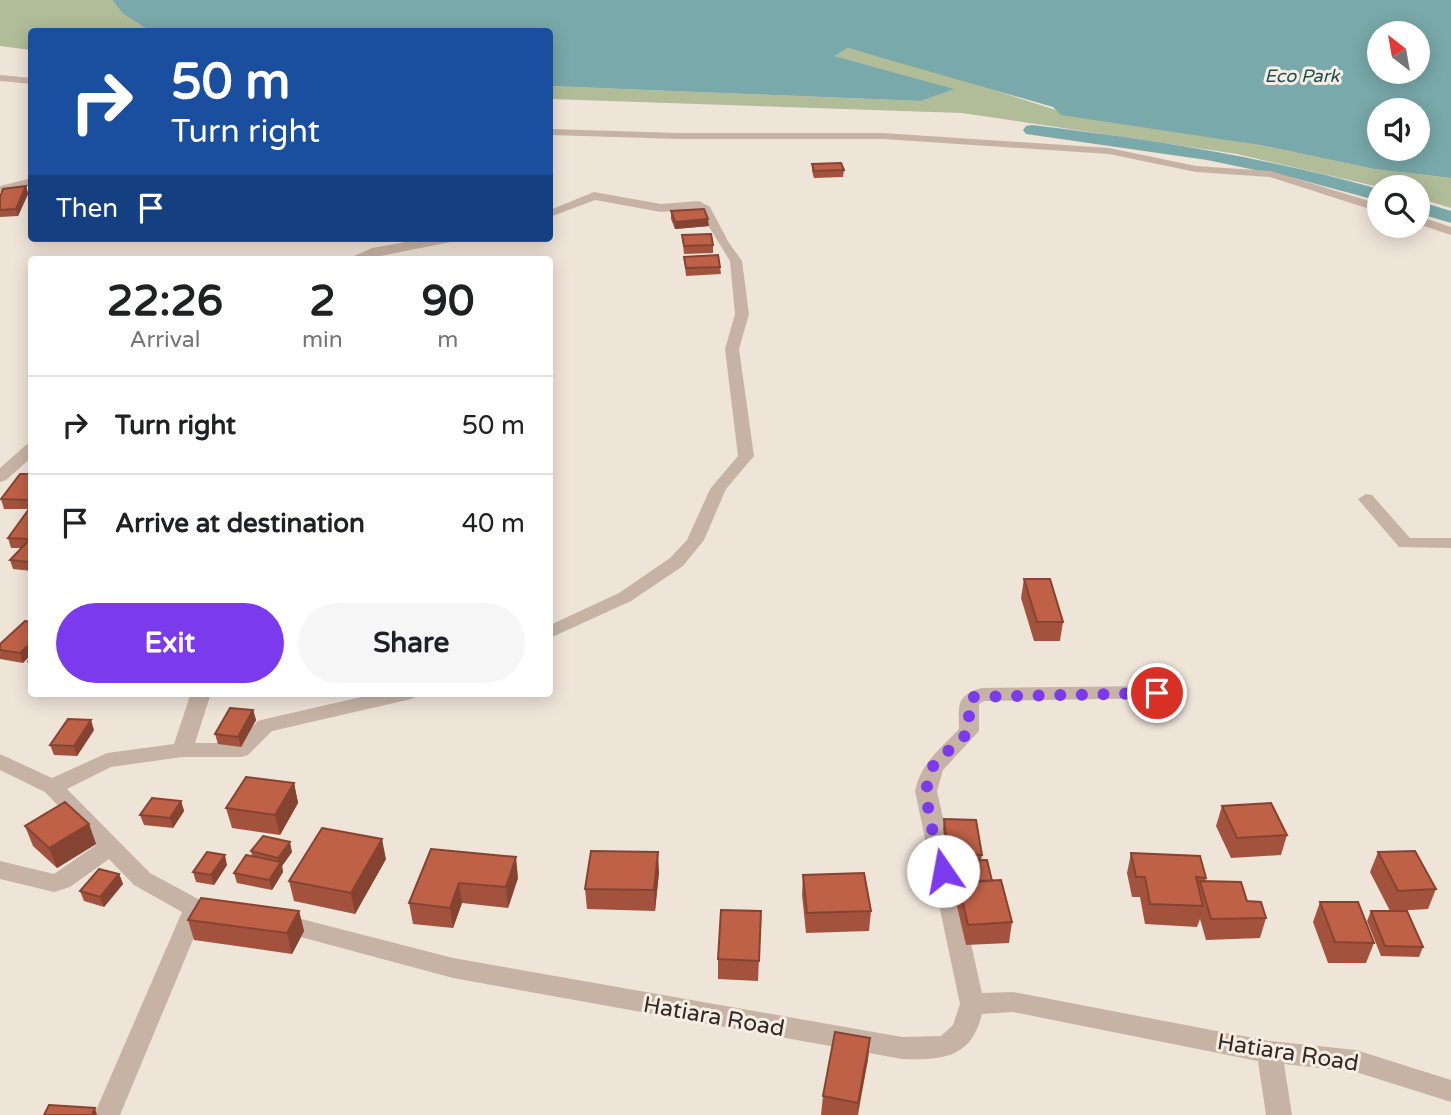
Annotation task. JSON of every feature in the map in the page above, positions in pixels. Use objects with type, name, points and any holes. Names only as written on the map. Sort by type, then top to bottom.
[{"type":"street","points":[[0,78],[28,82]]},
{"type":"street","points":[[553,132],[679,136],[883,136],[1109,151],[1196,169],[1271,174],[1367,204]]},
{"type":"street","points":[[0,189],[28,182]]},
{"type":"street","points":[[553,214],[594,196],[661,208],[699,205],[704,207],[723,244],[736,261],[742,314],[732,349],[746,456],[743,464],[718,489],[692,547],[656,578],[553,631]]},
{"type":"street","points":[[1430,224],[1451,231]]},
{"type":"street","points":[[362,256],[428,242]]},
{"type":"street","points":[[0,477],[28,452]]},
{"type":"street","points":[[1366,499],[1405,543],[1451,542]]},
{"type":"street","points":[[972,1004],[926,791],[927,777],[934,765],[969,731],[969,701],[981,695],[1157,693]]},
{"type":"street","points":[[182,750],[200,697]]},
{"type":"street","points":[[52,787],[102,761],[182,750],[241,750],[265,726],[390,697]]},
{"type":"street","points":[[0,761],[52,787],[142,879],[195,908],[233,915]]},
{"type":"street","points":[[0,870],[54,883],[62,881],[111,846]]},
{"type":"street","points":[[107,1115],[195,908]]},
{"type":"street","name":"Hatiara Road","points":[[258,919],[296,926],[453,968],[902,1048],[932,1048],[952,1044],[967,1030],[972,1004],[1013,1002],[1052,1007],[1269,1052],[1356,1060],[1451,1091]]},
{"type":"street","points":[[1269,1052],[1279,1115]]},
{"type":"green space","points":[[0,0],[112,0],[123,14],[145,28],[28,28],[28,50],[0,46]]},
{"type":"green space","points":[[848,48],[944,74],[1059,111],[1260,145],[1374,169],[1425,175],[1367,175],[1367,184],[1237,154],[962,113],[553,99],[553,86],[921,101],[952,89],[833,56]]},
{"type":"green space","points":[[1430,176],[1451,178],[1451,208],[1430,202]]},
{"type":"water","name":"Eco Park","points":[[112,0],[1451,0],[1451,178],[1374,169],[1260,145],[1061,115],[1053,107],[848,48],[834,56],[954,89],[921,101],[553,86],[553,28],[145,28],[123,14]]},
{"type":"building","points":[[841,163],[844,170],[814,171],[812,164]]},
{"type":"building","points":[[26,186],[16,209],[0,210],[3,189]]},
{"type":"building","points":[[704,209],[708,219],[675,222],[671,211]]},
{"type":"building","points":[[711,234],[713,245],[684,246],[682,235]]},
{"type":"building","points":[[718,255],[720,267],[686,268],[684,257]]},
{"type":"building","points":[[20,474],[28,474],[28,500],[1,499]]},
{"type":"building","points":[[28,510],[28,539],[8,538]]},
{"type":"building","points":[[28,541],[28,562],[10,560]]},
{"type":"building","points":[[1024,579],[1050,579],[1063,622],[1037,622]]},
{"type":"building","points":[[25,621],[28,621],[28,646],[20,653],[0,650],[0,644]]},
{"type":"building","points":[[230,708],[253,710],[238,737],[215,734]]},
{"type":"building","points":[[68,719],[91,720],[74,746],[50,745]]},
{"type":"building","points":[[246,777],[294,783],[275,815],[226,808]]},
{"type":"building","points":[[152,798],[181,801],[170,818],[140,815]]},
{"type":"building","points":[[65,802],[89,824],[49,848],[25,826]]},
{"type":"building","points":[[1271,803],[1287,835],[1237,838],[1222,806]]},
{"type":"building","points":[[944,819],[976,820],[982,855],[948,854]]},
{"type":"building","points":[[322,828],[382,839],[351,893],[289,881]]},
{"type":"building","points":[[263,836],[290,842],[278,858],[251,851]]},
{"type":"building","points":[[431,849],[516,857],[506,887],[459,883],[450,908],[409,903]]},
{"type":"building","points":[[591,851],[658,852],[654,890],[585,889]]},
{"type":"building","points":[[1415,851],[1436,889],[1398,891],[1378,852]]},
{"type":"building","points":[[207,852],[225,855],[211,875],[193,872]]},
{"type":"building","points":[[1131,853],[1200,856],[1206,878],[1196,877],[1203,906],[1150,904],[1145,877],[1136,877]]},
{"type":"building","points":[[246,855],[281,862],[269,880],[234,873]]},
{"type":"building","points":[[987,860],[992,881],[958,882],[958,887],[954,887],[948,861]]},
{"type":"building","points":[[99,869],[119,874],[100,897],[80,891]]},
{"type":"building","points":[[864,873],[871,911],[807,913],[803,875]]},
{"type":"building","points":[[1001,880],[1012,922],[968,925],[958,882]]},
{"type":"building","points":[[1200,881],[1241,882],[1247,901],[1261,902],[1266,918],[1211,919]]},
{"type":"building","points":[[201,898],[299,911],[287,933],[188,920]]},
{"type":"building","points":[[1320,902],[1358,902],[1374,943],[1335,942]]},
{"type":"building","points":[[721,910],[761,911],[759,961],[718,959]]},
{"type":"building","points":[[1371,911],[1407,911],[1423,947],[1385,946]]},
{"type":"building","points":[[835,1032],[870,1038],[858,1103],[823,1096]]},
{"type":"building","points":[[49,1105],[95,1108],[92,1115],[44,1115]]},
{"type":"waterway","points":[[1032,130],[1207,155],[1294,172],[1367,192]]},
{"type":"waterway","points":[[1430,211],[1451,217]]},
{"type":"route","points":[[943,871],[926,791],[927,777],[934,765],[969,731],[969,701],[981,695],[1157,693]]}]
